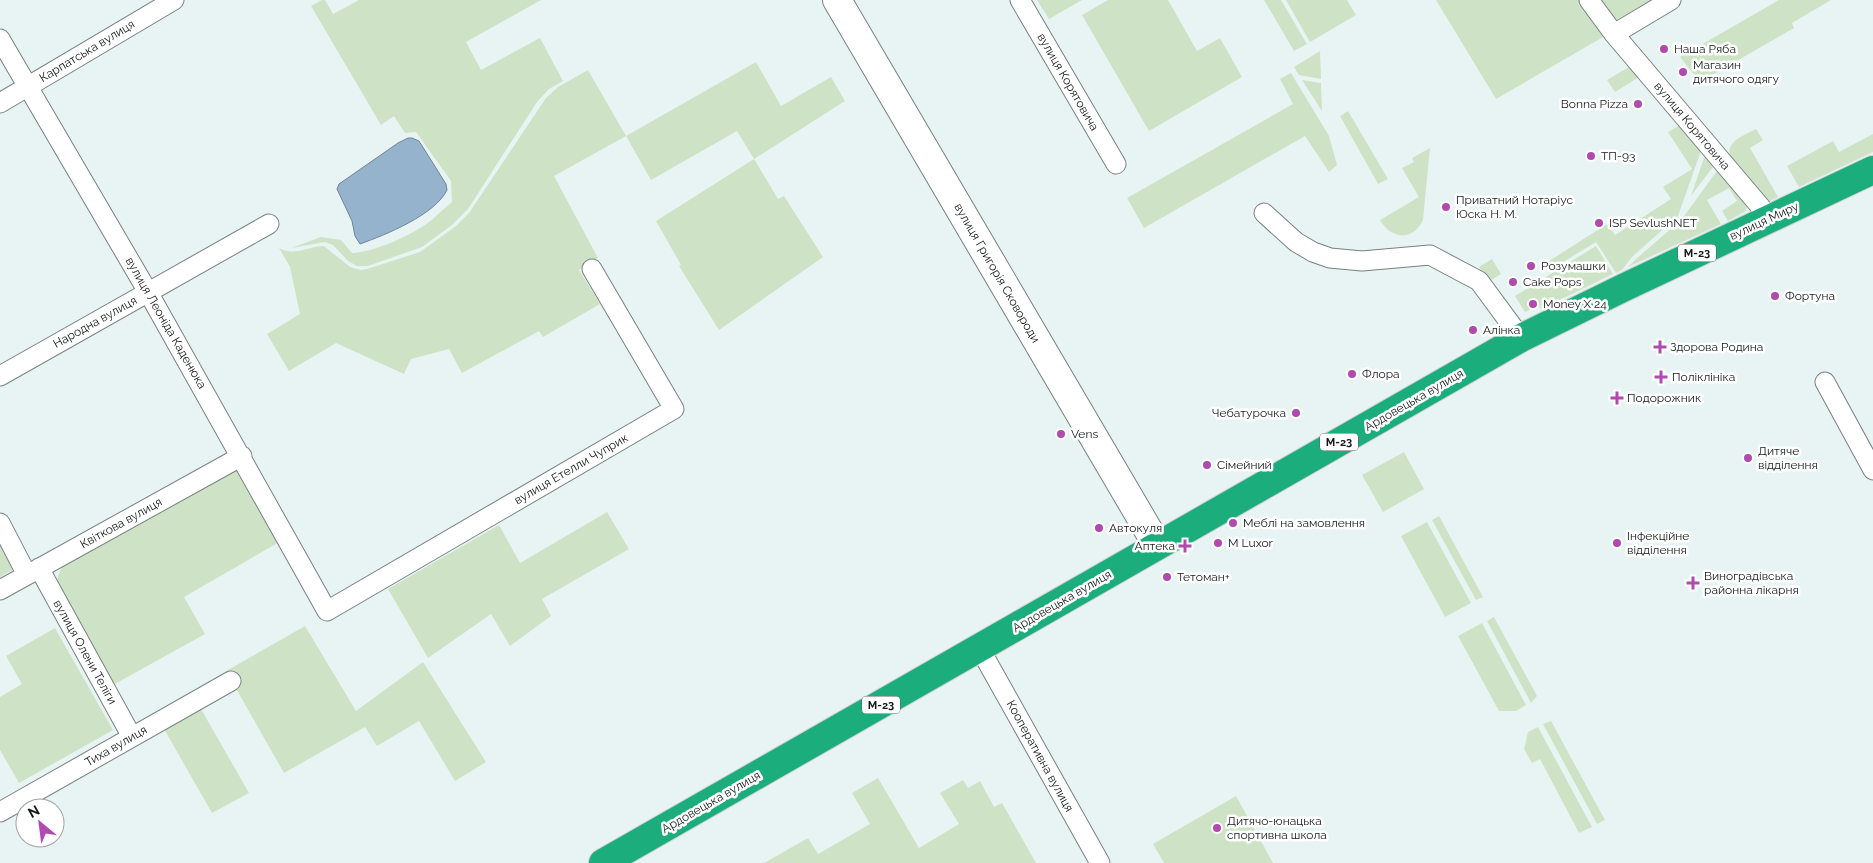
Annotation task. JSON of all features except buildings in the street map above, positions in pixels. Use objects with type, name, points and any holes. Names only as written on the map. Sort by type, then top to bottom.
[{"type":"highway","name":"вулиця Миру","points":[[1522,338],[1873,170]]},
{"type":"highway","name":"Ардовецька вулиця","points":[[603,863],[1522,338]]},
{"type":"main road","name":"вулиця Григорія Сковороди","points":[[837,0],[1157,546]]},
{"type":"street","name":"Карпатська вулиця","points":[[0,102],[174,0]]},
{"type":"street","name":"вулиця Корятовича","points":[[1020,0],[1116,164]]},
{"type":"street","name":"вулиця Корятовича","points":[[1589,0],[1614,34],[1770,218]]},
{"type":"street","points":[[1614,34],[1671,0]]},
{"type":"street","name":"вулиця Леоніда Каденюка","points":[[0,39],[242,456],[327,611]]},
{"type":"street","points":[[1264,213],[1296,242],[1313,252],[1330,258],[1362,261],[1430,255],[1479,281],[1522,338]]},
{"type":"street","name":"Народна вулиця","points":[[0,376],[269,224]]},
{"type":"street","name":"вулиця Етелли Чуприк","points":[[327,611],[674,409],[592,269]]},
{"type":"street","points":[[1825,382],[1873,470]]},
{"type":"street","name":"Квіткова вулиця","points":[[0,590],[242,456]]},
{"type":"street","name":"вулиця Олени Теліги","points":[[0,523],[33,571],[132,737]]},
{"type":"street","name":"Кооперативна вулиця","points":[[980,649],[1100,863]]},
{"type":"street","name":"Тиха вулиця","points":[[0,812],[231,680]]},
{"type":"green space","points":[[325,0],[333,14],[359,0],[541,0],[466,42],[481,70],[540,38],[563,81],[549,89],[537,102],[468,209],[452,225],[422,247],[368,266],[357,266],[348,261],[333,245],[325,242],[291,248],[321,237],[341,240],[352,253],[370,250],[390,243],[425,225],[452,202],[451,181],[416,132],[405,133],[394,116],[381,125],[311,6]]},
{"type":"green space","points":[[1037,0],[1082,0],[1049,19]]},
{"type":"green space","points":[[1108,0],[1168,0],[1197,51],[1220,38],[1242,77],[1149,131],[1082,15]]},
{"type":"green space","points":[[1264,0],[1281,0],[1307,44],[1294,51]]},
{"type":"green space","points":[[1286,0],[1347,0],[1356,15],[1310,42]]},
{"type":"green space","points":[[1436,0],[1585,0],[1610,33],[1496,99]]},
{"type":"green space","points":[[1600,0],[1651,0],[1614,21]]},
{"type":"green space","points":[[1779,0],[1831,0],[1792,23],[1794,28],[1700,82],[1680,57]]},
{"type":"green space","points":[[1320,51],[1321,79],[1299,75],[1294,67]]},
{"type":"green space","points":[[756,62],[781,106],[831,77],[845,101],[754,159],[737,131],[651,180],[626,136]]},
{"type":"green space","points":[[1632,65],[1641,76],[1615,92],[1607,80]]},
{"type":"green space","points":[[588,70],[626,136],[554,176],[598,258],[579,270],[600,304],[543,337],[539,331],[462,373],[449,349],[411,359],[404,374],[336,343],[289,371],[267,334],[300,314],[290,267],[279,248],[296,251],[324,246],[350,267],[361,270],[420,252],[456,226],[469,213],[546,98],[558,87]]},
{"type":"green space","points":[[1291,73],[1329,136],[1337,165],[1329,172],[1305,136],[1144,228],[1127,198],[1293,104],[1280,79]]},
{"type":"green space","points":[[1302,80],[1321,83],[1322,111]]},
{"type":"green space","points":[[1348,111],[1388,179],[1378,184],[1340,116]]},
{"type":"green space","points":[[1682,124],[1702,148],[1678,216],[1632,257],[1622,270],[1616,273],[1596,242],[1550,270],[1546,263],[1607,224],[1615,235],[1671,199],[1663,187],[1692,169],[1668,132]]},
{"type":"green space","points":[[1756,129],[1763,140],[1750,148],[1778,197],[1768,202],[1762,200],[1730,156],[1731,146],[1734,142]]},
{"type":"green space","points":[[1873,134],[1873,152],[1799,187],[1787,166],[1833,141],[1839,152]]},
{"type":"green space","points":[[1430,148],[1423,220],[1413,232],[1407,235],[1396,234],[1390,231],[1380,220],[1419,197],[1402,168],[1414,162],[1412,158]]},
{"type":"green space","points":[[1706,152],[1715,164],[1691,196]]},
{"type":"green space","points":[[754,159],[778,199],[784,196],[823,257],[719,330],[679,266],[681,265],[656,221]]},
{"type":"green space","points":[[1719,168],[1747,205],[1746,211],[1728,221],[1722,211],[1737,201],[1729,188],[1707,200],[1721,224],[1628,267],[1682,219]]},
{"type":"green space","points":[[1596,246],[1613,274],[1541,309],[1535,298],[1527,302],[1530,310],[1525,312],[1515,296]]},
{"type":"green space","points":[[1492,259],[1501,274],[1488,282],[1479,267]]},
{"type":"green space","points":[[1404,452],[1424,489],[1383,512],[1362,475]]},
{"type":"green space","points":[[234,470],[240,470],[281,541],[184,597],[205,634],[113,685],[58,587],[59,572],[65,564]]},
{"type":"green space","points":[[607,512],[629,549],[542,599],[551,616],[510,646],[491,614],[428,658],[388,589],[499,525],[520,563]]},
{"type":"green space","points":[[1439,516],[1483,597],[1476,600],[1432,520]]},
{"type":"green space","points":[[1427,522],[1471,603],[1445,617],[1401,536]]},
{"type":"green space","points":[[0,545],[14,569],[0,577]]},
{"type":"green space","points":[[1494,617],[1537,696],[1531,703],[1487,621]]},
{"type":"green space","points":[[1482,623],[1526,705],[1516,711],[1499,711],[1458,636]]},
{"type":"green space","points":[[305,626],[356,711],[423,662],[486,762],[455,781],[419,721],[377,746],[365,727],[284,773],[226,671]]},
{"type":"green space","points":[[55,628],[113,730],[19,783],[0,750],[0,697],[22,684],[6,656]]},
{"type":"green space","points":[[201,709],[249,793],[212,813],[164,729]]},
{"type":"green space","points":[[1551,721],[1605,820],[1597,824],[1543,724]]},
{"type":"green space","points":[[1538,727],[1592,827],[1579,833],[1540,759],[1532,763],[1524,749],[1528,732]]},
{"type":"green space","points":[[878,778],[919,848],[959,824],[940,793],[963,780],[968,788],[980,781],[994,807],[1002,803],[1036,863],[764,863],[808,838],[818,854],[870,824],[852,793]]},
{"type":"green space","name":"Дитячо-юнацька спортивна школа","points":[[1236,796],[1273,863],[1164,863],[1153,844]]},
{"type":"water","points":[[408,138],[419,141],[446,184],[447,190],[432,208],[421,216],[395,230],[360,244],[355,236],[352,221],[337,189],[339,184]]},
{"type":"place","name":"Наша Ряба","points":[[1664,49]]},
{"type":"place","name":"Магазин дитячого одягу","points":[[1683,72]]},
{"type":"place","name":"Bonna Pizza","points":[[1638,104]]},
{"type":"place","name":"ТП-93","points":[[1591,156]]},
{"type":"place","name":"Приватний Нотаріус Юска Н. М.","points":[[1446,207]]},
{"type":"place","name":"ISP SevlushNET","points":[[1599,223]]},
{"type":"place","name":"Розумашки","points":[[1531,266]]},
{"type":"place","name":"Cake Pops","points":[[1513,282]]},
{"type":"place","name":"Фортуна","points":[[1775,296]]},
{"type":"place","name":"Money X 24","points":[[1533,304]]},
{"type":"place","name":"Алінка","points":[[1473,330]]},
{"type":"place","name":"Здорова Родина","points":[[1660,347]]},
{"type":"place","name":"Флора","points":[[1352,374]]},
{"type":"place","name":"Поліклініка","points":[[1661,377]]},
{"type":"place","name":"Подорожник","points":[[1617,398]]},
{"type":"place","name":"Чебатурочка","points":[[1296,413]]},
{"type":"place","name":"Vens","points":[[1061,434]]},
{"type":"place","name":"Дитяче відділення","points":[[1748,458]]},
{"type":"place","name":"Сімейний","points":[[1207,465]]},
{"type":"place","name":"Меблі на замовлення","points":[[1233,523]]},
{"type":"place","name":"Автокуля","points":[[1099,528]]},
{"type":"place","name":"M Luxor","points":[[1218,543]]},
{"type":"place","name":"Інфекційне відділення","points":[[1617,543]]},
{"type":"place","name":"Аптека","points":[[1185,546]]},
{"type":"place","name":"Тетоман+","points":[[1167,577]]},
{"type":"place","name":"Виноградівська районна лікарня","points":[[1693,583]]},
{"type":"place","name":"Дитячо-юнацька спортивна школа","points":[[1217,828]]}]
